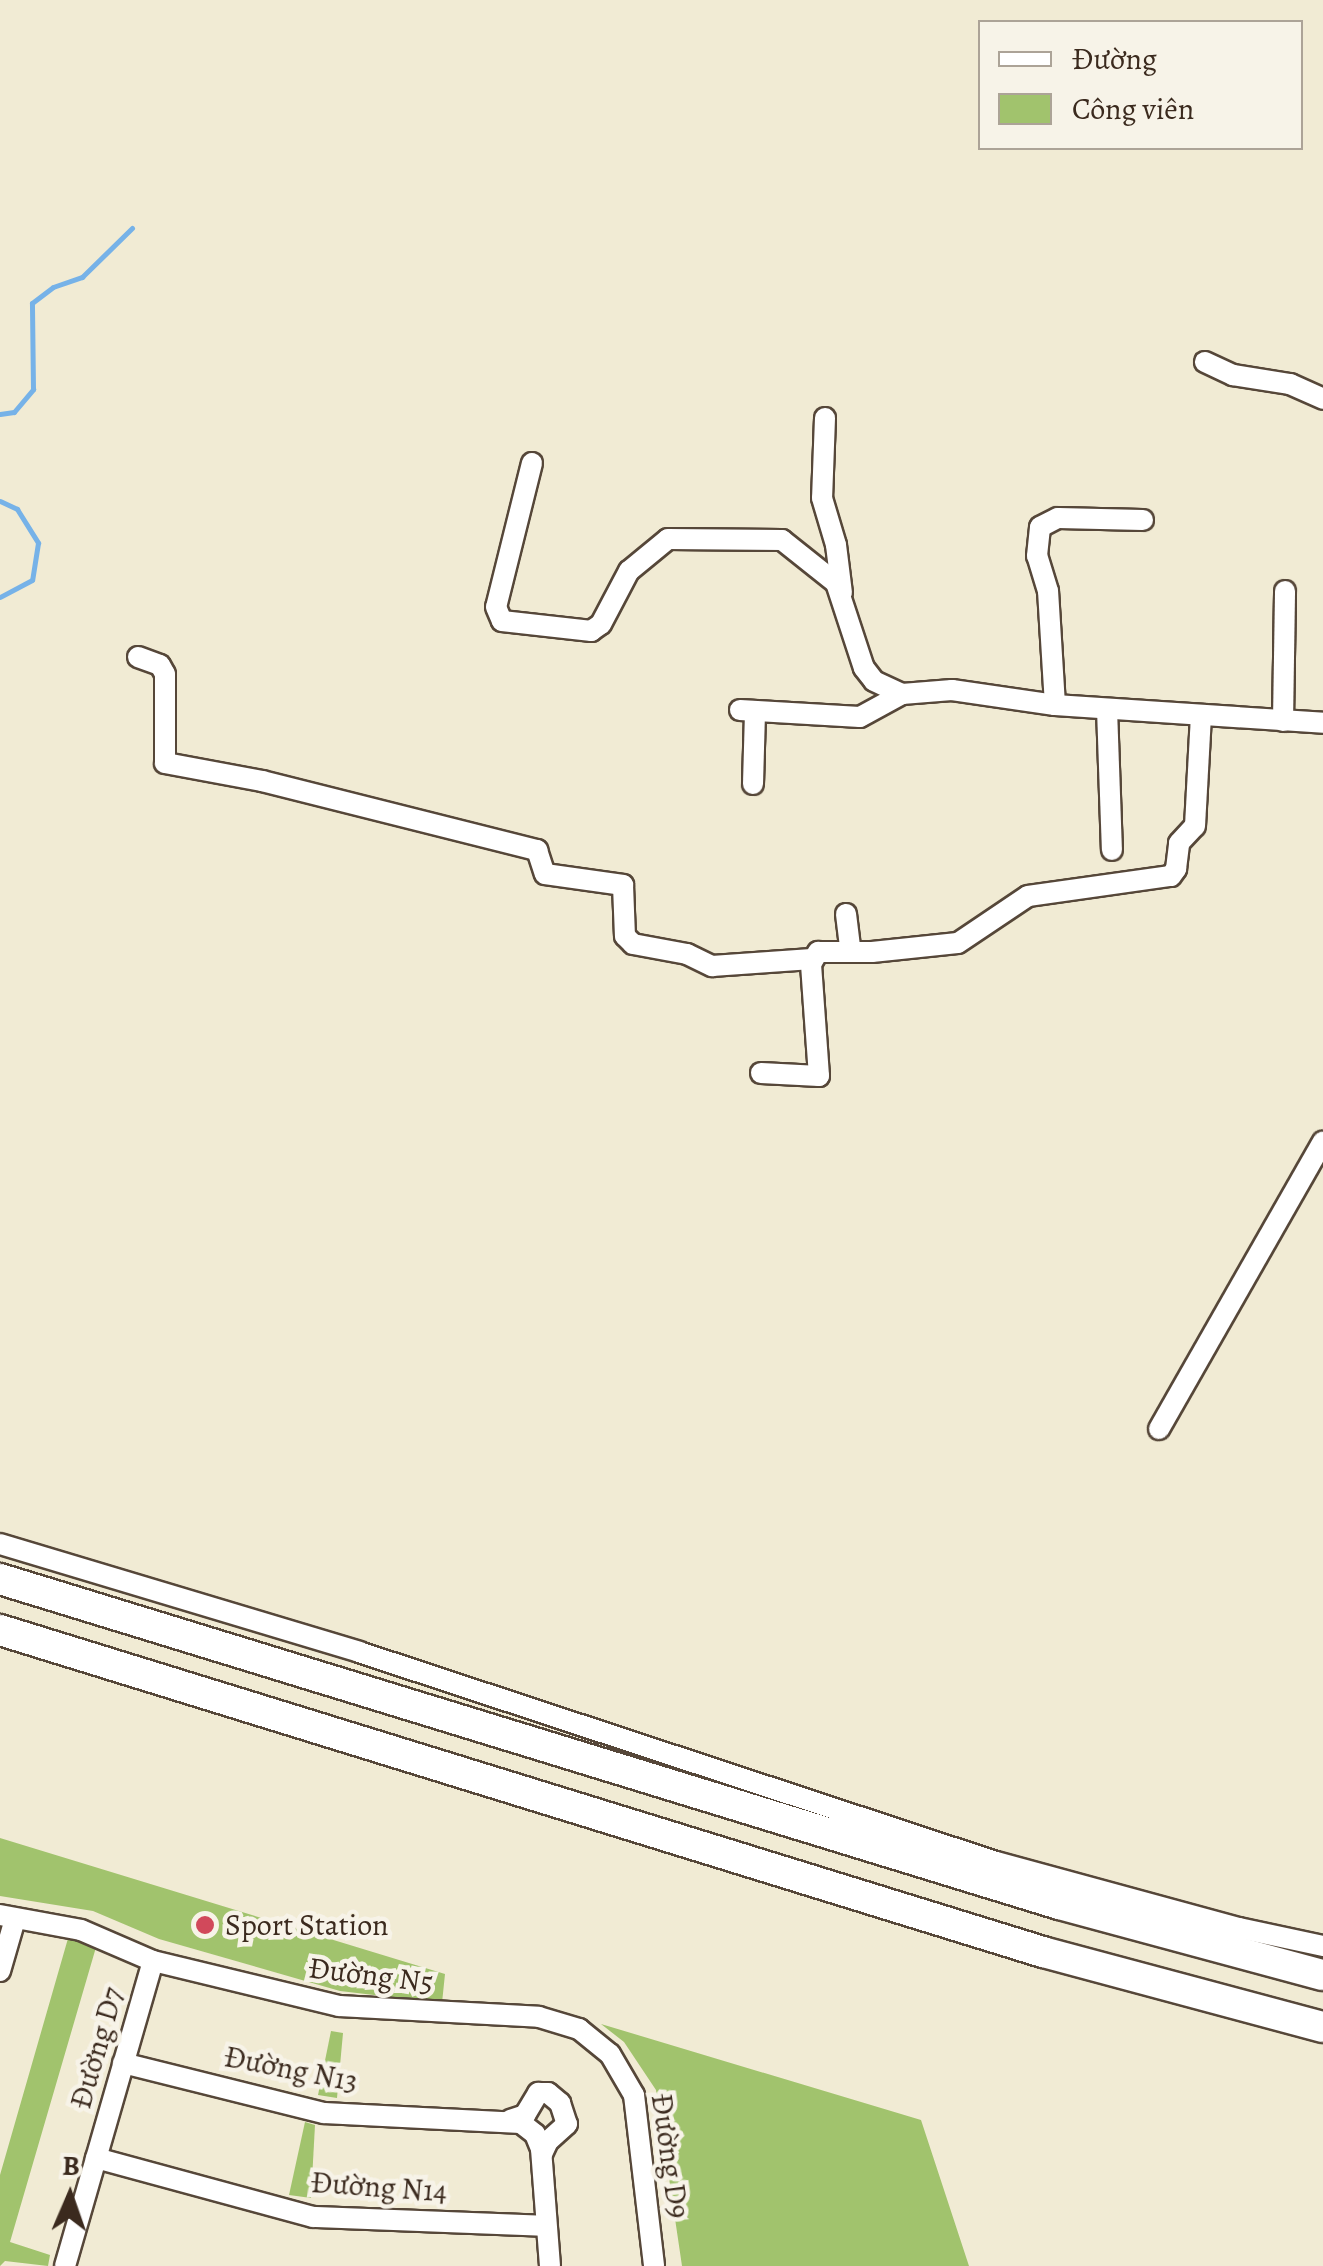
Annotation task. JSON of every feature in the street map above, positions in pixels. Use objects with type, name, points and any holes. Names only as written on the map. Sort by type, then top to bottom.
[{"type":"highway","points":[[0,1579],[1059,1904],[1323,1976]]},
{"type":"highway","points":[[0,1630],[1024,1946],[1323,2027]]},
{"type":"street","points":[[1206,362],[1234,376],[1290,384],[1323,400]]},
{"type":"street","points":[[825,418],[822,498],[836,545],[842,593],[864,668],[874,681],[902,694]]},
{"type":"street","points":[[532,462],[496,606],[498,618],[506,623],[591,631],[601,624],[629,571],[668,539],[684,536],[792,543],[842,593]]},
{"type":"street","points":[[1055,705],[1048,591],[1036,556],[1040,527],[1058,518],[1142,520]]},
{"type":"street","points":[[1283,720],[1285,591]]},
{"type":"street","points":[[138,658],[160,665],[166,674],[164,763],[262,780],[537,850],[545,874],[625,887],[628,942],[712,966],[812,959]]},
{"type":"street","points":[[753,784],[747,711],[860,718],[902,694],[952,690],[1055,705],[1323,723]]},
{"type":"street","points":[[1107,709],[1112,850]]},
{"type":"street","points":[[761,1073],[820,1074],[812,959],[818,952],[958,943],[1028,896],[1170,876],[1176,869],[1179,843],[1194,826],[1200,715]]},
{"type":"street","points":[[846,914],[851,952]]},
{"type":"street","points":[[1158,1429],[1323,1141]]},
{"type":"street","points":[[0,1544],[359,1652],[996,1862],[1239,1928],[1323,1946]]},
{"type":"street","points":[[0,1971],[8,1917]]},
{"type":"street","name":"Đường N5","points":[[8,1917],[81,1930],[153,1962],[339,2006],[539,2017],[566,2023]]},
{"type":"street","name":"Đường D7","points":[[68,2265],[153,1962]]},
{"type":"street","name":"Đường D9","points":[[566,2023],[590,2035],[610,2054],[634,2095],[654,2266]]},
{"type":"street","name":"Đường N13","points":[[123,2063],[324,2113],[510,2120]]},
{"type":"street","points":[[510,2120],[525,2115],[538,2093],[548,2093],[560,2103],[568,2124],[548,2141],[542,2154]]},
{"type":"street","points":[[510,2120],[532,2131],[542,2154],[550,2266]]},
{"type":"street","name":"Đường N14","points":[[96,2158],[312,2217],[546,2226]]},
{"type":"green space","name":"Sport Station","points":[[0,1838],[445,1974],[442,2003],[340,1991],[159,1939],[93,1911],[0,1896]]},
{"type":"green space","points":[[71,1928],[99,1937],[10,2242],[50,2255],[48,2266],[5,2261],[0,2266],[0,2175]]},
{"type":"green space","points":[[601,2024],[921,2120],[969,2266],[682,2266],[656,2090],[624,2042]]},
{"type":"green space","points":[[331,2031],[343,2033],[337,2098],[318,2095]]},
{"type":"green space","points":[[305,2122],[315,2125],[311,2198],[289,2195]]},
{"type":"waterway","points":[[0,414],[14,412],[33,389],[32,303],[53,287],[82,277],[132,228]]},
{"type":"waterway","points":[[0,501],[17,509],[38,543],[32,580],[0,597]]},
{"type":"place","name":"Sport Station","points":[[205,1925]]}]
